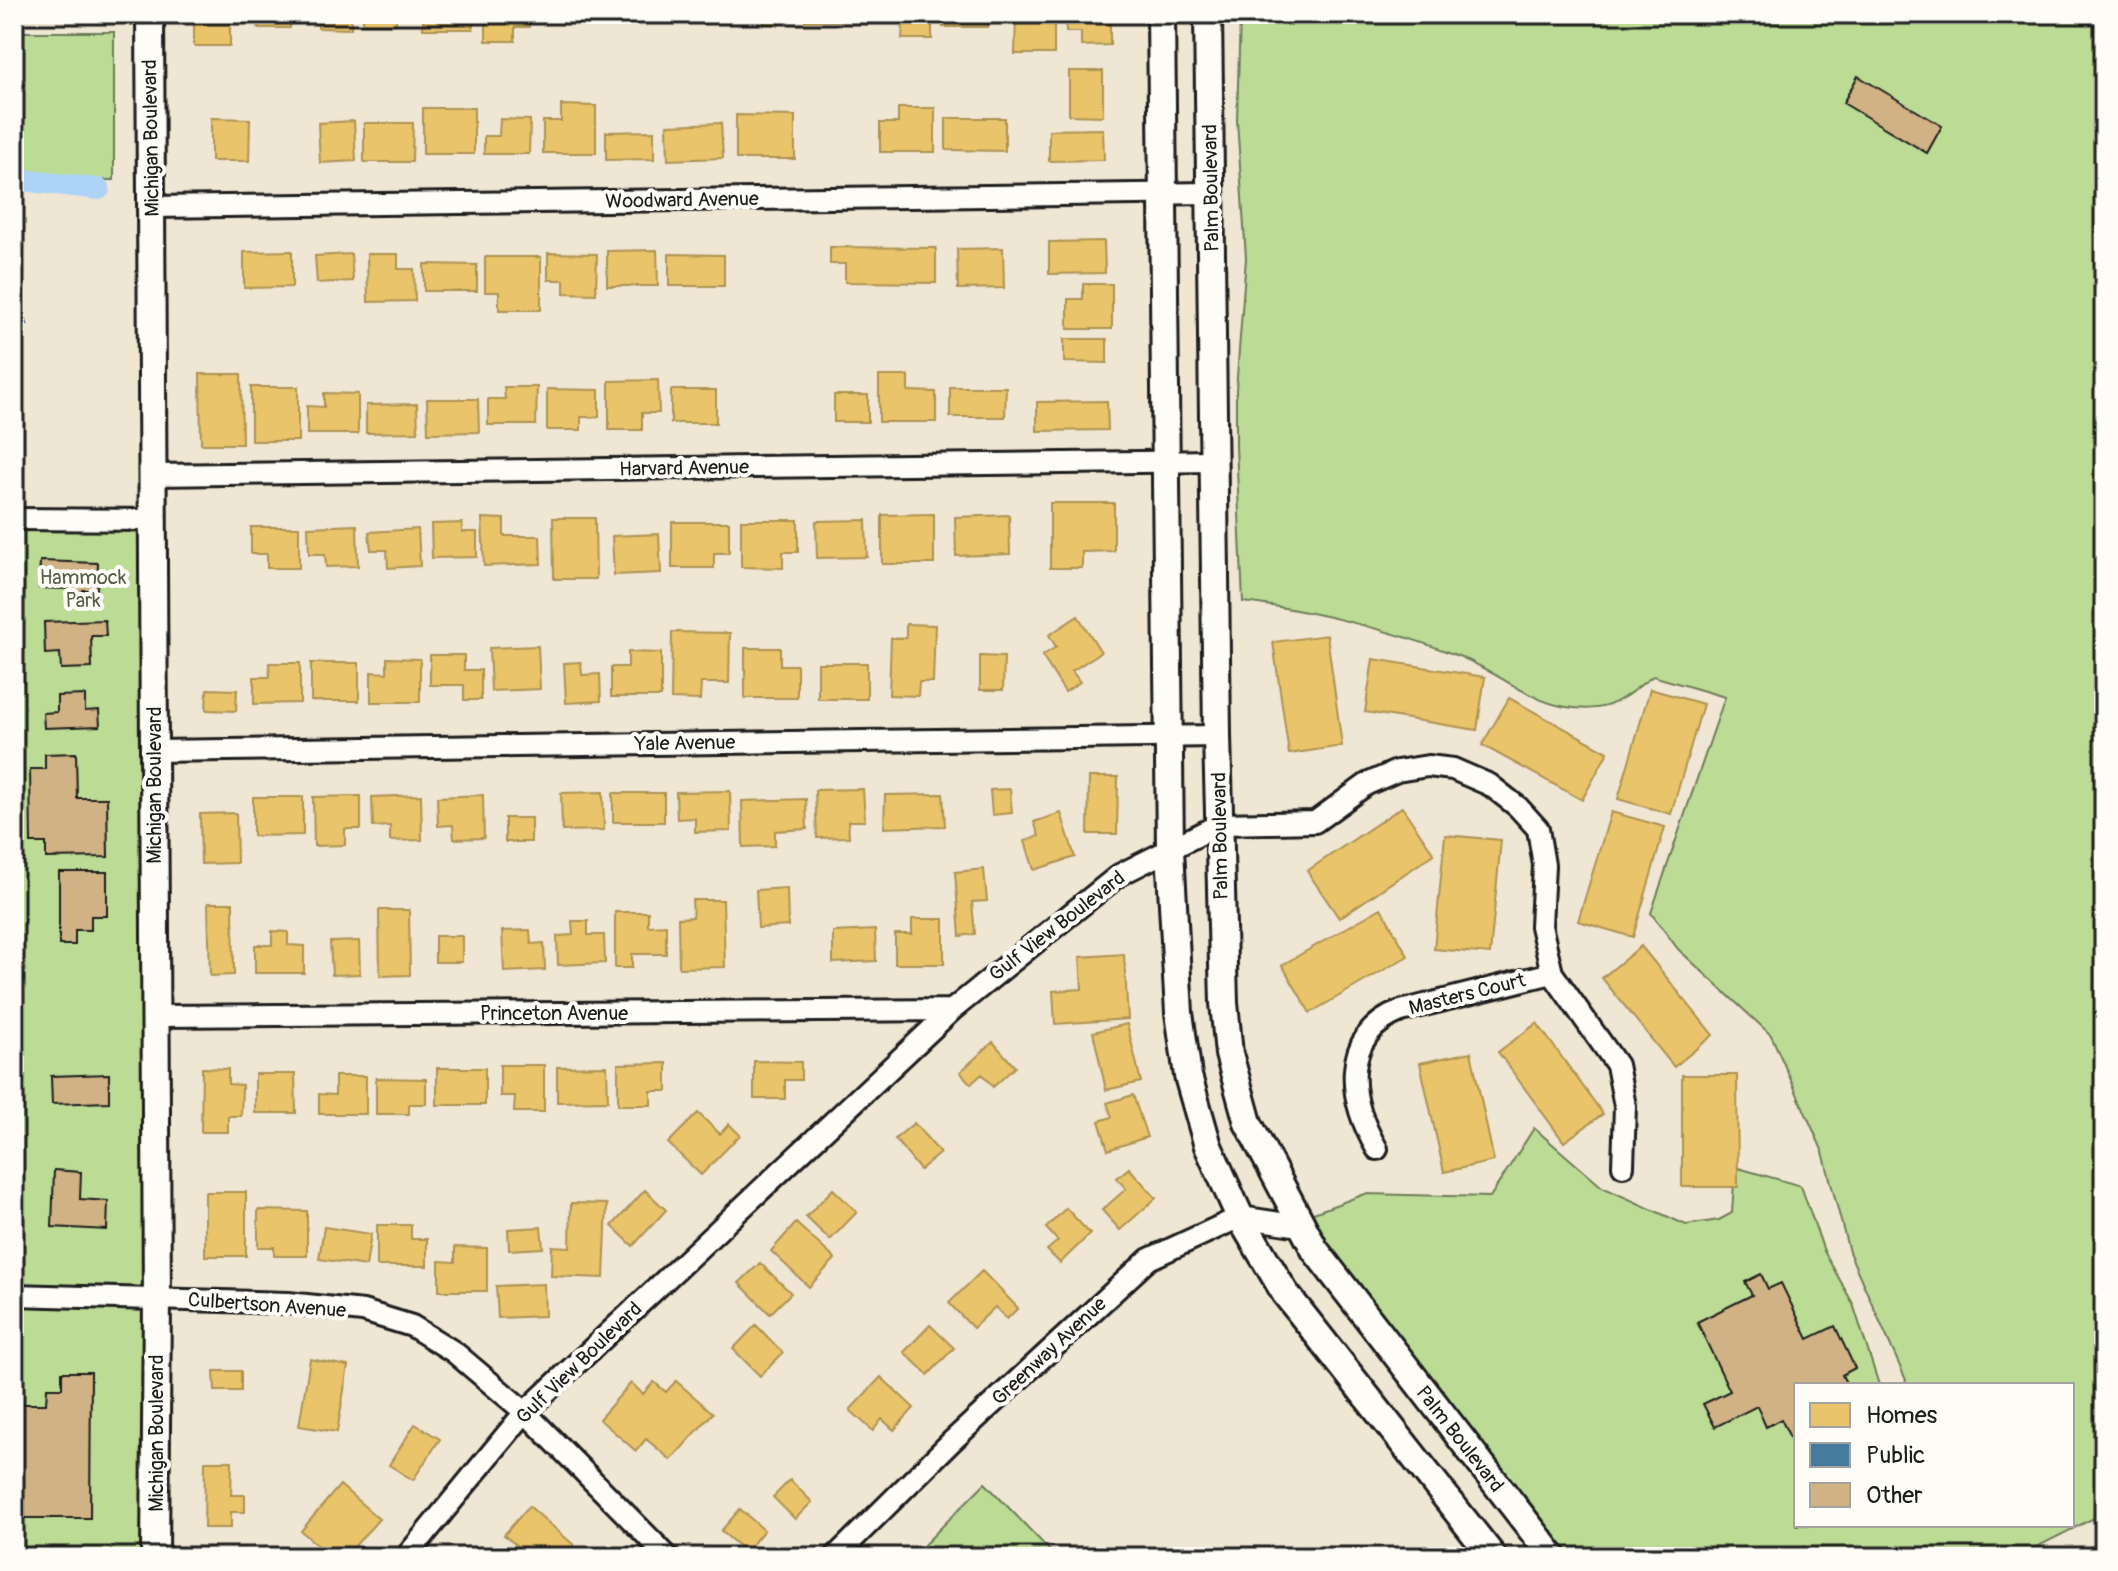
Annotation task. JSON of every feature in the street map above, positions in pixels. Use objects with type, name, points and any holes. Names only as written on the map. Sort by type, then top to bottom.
[{"type":"street","name":"Michigan Boulevard","points":[[150,14],[157,1298],[155,1557]]},
{"type":"street","points":[[1161,14],[1170,850],[1175,970],[1188,1076],[1208,1146],[1240,1217],[1285,1293],[1493,1557]]},
{"type":"street","name":"Palm Boulevard","points":[[1208,14],[1217,736],[1224,1003],[1229,1054],[1248,1123],[1300,1226],[1366,1319],[1553,1557]]},
{"type":"street","name":"Woodward Avenue","points":[[152,207],[1211,193]]},
{"type":"street","name":"Harvard Avenue","points":[[154,475],[1215,461]]},
{"type":"street","points":[[14,519],[154,520]]},
{"type":"street","name":"Yale Avenue","points":[[154,751],[1217,736]]},
{"type":"street","name":"Gulf View Boulevard","points":[[406,1557],[525,1412],[952,1010],[1119,875],[1220,824],[1315,822],[1367,784],[1397,771],[1428,766],[1465,774],[1490,785],[1518,807],[1538,829],[1544,865],[1541,926],[1552,973],[1617,1065],[1625,1106],[1623,1166]]},
{"type":"street","name":"Masters Court","points":[[1377,1149],[1361,1121],[1354,1086],[1357,1059],[1369,1032],[1385,1017],[1401,1011],[1552,973]]},
{"type":"street","name":"Princeton Avenue","points":[[156,1016],[952,1010]]},
{"type":"street","points":[[1240,1217],[1300,1226]]},
{"type":"street","name":"Greenway Avenue","points":[[835,1557],[951,1442],[1149,1259],[1240,1217]]},
{"type":"street","name":"Culbertson Avenue","points":[[14,1295],[288,1303],[363,1311],[412,1326],[454,1352],[525,1412],[668,1557]]},
{"type":"street","points":[[2098,1557],[2104,1554]]},
{"type":"green space","points":[[1240,14],[2104,14],[2104,1513],[2017,1557],[1569,1557],[1376,1313],[1312,1224],[1313,1216],[1308,1215],[1365,1194],[1490,1197],[1534,1128],[1602,1187],[1686,1225],[1719,1220],[1732,1213],[1735,1167],[1801,1186],[1824,1251],[1853,1304],[1878,1383],[1794,1383],[1794,1527],[2074,1527],[2074,1383],[1905,1383],[1849,1252],[1823,1152],[1771,1035],[1678,949],[1651,913],[1725,697],[1653,676],[1614,703],[1594,708],[1566,707],[1537,698],[1469,661],[1405,637],[1323,616],[1243,602],[1236,390],[1246,258],[1237,120]]},
{"type":"green space","points":[[14,32],[114,32],[114,180],[14,180]]},
{"type":"green space","name":"Hammock Park","points":[[14,519],[154,520],[148,1557],[14,1557]]},
{"type":"green space","points":[[985,1483],[1056,1557],[912,1557]]},
{"type":"building: Homes","points":[[194,14],[230,14],[230,46],[194,46]]},
{"type":"building: Homes","points":[[258,14],[290,14],[290,28],[258,28]]},
{"type":"building: Homes","points":[[318,14],[351,14],[351,29],[318,28]]},
{"type":"building: Homes","points":[[363,14],[396,14],[396,24],[363,24]]},
{"type":"building: Homes","points":[[423,14],[473,14],[473,29],[423,29]]},
{"type":"building: Homes","points":[[486,14],[529,14],[529,27],[515,27],[515,41],[486,41]]},
{"type":"building: Homes","points":[[545,14],[592,14],[592,22],[545,22]]},
{"type":"building: Homes","points":[[605,14],[653,14],[654,22],[606,24]]},
{"type":"building: Homes","points":[[724,14],[724,17],[664,16]]},
{"type":"building: Homes","points":[[764,14],[779,14],[779,24],[764,24]]},
{"type":"building: Homes","points":[[805,14],[859,14],[859,21],[805,21]]},
{"type":"building: Homes","points":[[888,14],[932,14],[932,39],[902,39],[903,23],[888,23]]},
{"type":"building: Homes","points":[[943,14],[988,14],[988,27],[943,27]]},
{"type":"building: Homes","points":[[1016,14],[1054,14],[1054,54],[1015,54]]},
{"type":"building: Homes","points":[[1065,14],[1110,14],[1110,45],[1081,46],[1081,32],[1066,32]]},
{"type":"building: Homes","points":[[1069,71],[1103,71],[1103,116],[1069,115]]},
{"type":"building: Homes","points":[[561,105],[596,106],[596,153],[543,153],[543,121],[561,121]]},
{"type":"building: Homes","points":[[423,108],[474,108],[474,154],[423,154]]},
{"type":"building: Homes","points":[[898,108],[935,108],[935,152],[880,152],[880,123],[898,123]]},
{"type":"building: Homes","points":[[736,115],[795,116],[795,159],[736,159]]},
{"type":"building: Homes","points":[[211,118],[250,119],[249,161],[211,161]]},
{"type":"building: Homes","points":[[946,118],[1005,118],[1005,151],[946,150]]},
{"type":"building: Homes","points":[[500,119],[530,120],[529,154],[484,154],[484,136],[499,136]]},
{"type":"building: Homes","points":[[354,121],[356,161],[320,163],[318,123]]},
{"type":"building: Homes","points":[[364,123],[413,123],[412,162],[364,162]]},
{"type":"building: Homes","points":[[721,123],[723,158],[668,160],[667,125]]},
{"type":"building: Homes","points":[[1103,129],[1104,160],[1049,161],[1049,130]]},
{"type":"building: Homes","points":[[654,131],[654,159],[606,160],[606,132]]},
{"type":"building: Homes","points":[[1104,241],[1105,273],[1049,274],[1049,242]]},
{"type":"building: Homes","points":[[830,247],[936,248],[936,283],[845,282],[845,264],[830,264]]},
{"type":"building: Homes","points":[[1003,248],[1004,288],[958,289],[957,249]]},
{"type":"building: Homes","points":[[657,250],[658,286],[607,286],[607,251]]},
{"type":"building: Homes","points":[[292,251],[292,287],[244,288],[244,252]]},
{"type":"building: Homes","points":[[548,253],[597,254],[596,294],[564,293],[564,280],[548,280]]},
{"type":"building: Homes","points":[[351,254],[353,281],[317,283],[315,256]]},
{"type":"building: Homes","points":[[367,254],[398,254],[398,269],[414,269],[415,301],[368,302]]},
{"type":"building: Homes","points":[[669,254],[724,255],[724,286],[669,286]]},
{"type":"building: Homes","points":[[485,257],[541,257],[541,310],[499,310],[499,292],[485,292]]},
{"type":"building: Homes","points":[[424,264],[477,265],[477,291],[424,291]]},
{"type":"building: Homes","points":[[1083,284],[1112,284],[1112,329],[1068,329],[1068,299],[1083,299]]},
{"type":"building: Homes","points":[[1064,339],[1107,339],[1107,363],[1064,362]]},
{"type":"building: Homes","points":[[200,374],[241,374],[242,444],[201,444]]},
{"type":"building: Homes","points":[[879,376],[908,376],[908,391],[936,392],[936,422],[879,422]]},
{"type":"building: Homes","points":[[658,380],[659,413],[642,413],[642,430],[609,430],[609,381]]},
{"type":"building: Homes","points":[[251,387],[298,387],[298,441],[251,441]]},
{"type":"building: Homes","points":[[504,387],[537,387],[536,425],[488,425],[488,399],[505,399]]},
{"type":"building: Homes","points":[[950,387],[1006,387],[1005,417],[950,417]]},
{"type":"building: Homes","points":[[547,389],[599,390],[599,417],[581,417],[581,430],[547,430]]},
{"type":"building: Homes","points":[[671,390],[716,390],[716,423],[671,423]]},
{"type":"building: Homes","points":[[324,393],[358,394],[358,434],[307,434],[307,406],[324,407]]},
{"type":"building: Homes","points":[[834,395],[868,395],[868,422],[834,422]]},
{"type":"building: Homes","points":[[427,399],[478,399],[479,432],[428,433]]},
{"type":"building: Homes","points":[[1107,401],[1108,430],[1037,431],[1037,402]]},
{"type":"building: Homes","points":[[417,404],[418,432],[366,433],[366,405]]},
{"type":"building: Homes","points":[[1050,503],[1114,503],[1114,551],[1082,552],[1082,568],[1050,568]]},
{"type":"building: Homes","points":[[934,514],[934,564],[882,564],[882,515]]},
{"type":"building: Homes","points":[[1009,515],[1010,554],[956,556],[955,517]]},
{"type":"building: Homes","points":[[482,518],[504,519],[504,536],[540,536],[541,564],[484,566]]},
{"type":"building: Homes","points":[[553,518],[595,518],[596,579],[554,579]]},
{"type":"building: Homes","points":[[741,520],[798,520],[798,552],[783,552],[783,568],[741,567]]},
{"type":"building: Homes","points":[[866,520],[867,557],[817,558],[816,521]]},
{"type":"building: Homes","points":[[672,522],[729,522],[729,553],[714,553],[714,568],[672,568]]},
{"type":"building: Homes","points":[[462,523],[462,532],[477,532],[477,557],[432,558],[431,524]]},
{"type":"building: Homes","points":[[357,525],[358,566],[326,567],[325,554],[309,554],[308,527]]},
{"type":"building: Homes","points":[[251,527],[299,527],[299,568],[267,568],[267,554],[251,554]]},
{"type":"building: Homes","points":[[418,529],[420,566],[388,568],[387,550],[371,550],[369,532]]},
{"type":"building: Homes","points":[[659,534],[661,573],[614,575],[612,536]]},
{"type":"building: Homes","points":[[1078,616],[1101,652],[1072,671],[1080,682],[1065,692],[1042,656],[1056,647],[1049,635]]},
{"type":"building: Homes","points":[[906,624],[935,625],[933,682],[919,682],[918,696],[889,695],[891,638],[906,638]]},
{"type":"building: Homes","points":[[672,632],[730,633],[729,683],[701,683],[700,700],[671,699]]},
{"type":"building: Homes","points":[[1327,635],[1342,746],[1289,754],[1273,642]]},
{"type":"building: Homes","points":[[538,646],[540,689],[491,691],[489,648]]},
{"type":"building: Homes","points":[[745,648],[780,648],[780,665],[797,665],[797,698],[745,698]]},
{"type":"building: Homes","points":[[628,652],[661,653],[661,697],[611,697],[611,667],[628,667]]},
{"type":"building: Homes","points":[[430,655],[464,655],[464,670],[481,670],[481,700],[464,700],[464,685],[430,685]]},
{"type":"building: Homes","points":[[980,656],[1004,657],[1003,690],[980,690]]},
{"type":"building: Homes","points":[[387,658],[420,659],[420,702],[371,702],[371,672],[387,673]]},
{"type":"building: Homes","points":[[1373,659],[1485,677],[1477,730],[1365,712]]},
{"type":"building: Homes","points":[[581,662],[582,675],[600,674],[601,701],[566,703],[564,663]]},
{"type":"building: Homes","points":[[269,663],[300,663],[300,703],[254,704],[254,677],[270,677]]},
{"type":"building: Homes","points":[[311,663],[359,663],[359,701],[311,701]]},
{"type":"building: Homes","points":[[818,663],[867,663],[867,699],[818,699]]},
{"type":"building: Homes","points":[[207,689],[237,690],[236,711],[206,710]]},
{"type":"building: Homes","points":[[1650,689],[1703,704],[1671,814],[1618,799]]},
{"type":"building: Homes","points":[[1509,698],[1608,752],[1582,800],[1482,745]]},
{"type":"building: Homes","points":[[1089,777],[1118,777],[1117,834],[1088,834]]},
{"type":"building: Homes","points":[[863,789],[865,821],[848,821],[849,837],[817,838],[815,790]]},
{"type":"building: Homes","points":[[1010,789],[1012,813],[992,815],[990,790]]},
{"type":"building: Homes","points":[[730,791],[731,831],[695,832],[695,818],[677,819],[676,792]]},
{"type":"building: Homes","points":[[603,792],[604,830],[562,831],[561,793]]},
{"type":"building: Homes","points":[[613,793],[664,793],[664,822],[613,822]]},
{"type":"building: Homes","points":[[943,794],[945,826],[884,828],[885,795]]},
{"type":"building: Homes","points":[[421,795],[422,840],[390,841],[390,826],[373,827],[372,797]]},
{"type":"building: Homes","points":[[483,795],[484,838],[454,839],[453,825],[438,826],[437,797]]},
{"type":"building: Homes","points":[[361,796],[361,829],[345,829],[345,845],[314,846],[313,797]]},
{"type":"building: Homes","points":[[253,797],[303,797],[303,835],[253,836]]},
{"type":"building: Homes","points":[[806,799],[807,829],[775,831],[775,846],[743,847],[742,801]]},
{"type":"building: Homes","points":[[1402,807],[1434,854],[1339,918],[1307,871]]},
{"type":"building: Homes","points":[[1611,812],[1665,827],[1633,937],[1578,921]]},
{"type":"building: Homes","points":[[236,813],[237,863],[201,864],[200,814]]},
{"type":"building: Homes","points":[[1061,813],[1075,857],[1034,870],[1025,841],[1039,836],[1034,822]]},
{"type":"building: Homes","points":[[505,818],[531,818],[531,842],[505,842]]},
{"type":"building: Homes","points":[[1445,835],[1501,840],[1490,954],[1434,949]]},
{"type":"building: Homes","points":[[984,869],[987,901],[972,902],[975,934],[960,936],[955,872]]},
{"type":"building: Homes","points":[[787,888],[788,926],[758,928],[756,890]]},
{"type":"building: Homes","points":[[692,900],[723,900],[725,967],[679,968],[678,918],[693,917]]},
{"type":"building: Homes","points":[[208,903],[233,903],[234,975],[210,976]]},
{"type":"building: Homes","points":[[1381,908],[1408,956],[1310,1013],[1282,965]]},
{"type":"building: Homes","points":[[379,910],[409,910],[410,975],[380,976]]},
{"type":"building: Homes","points":[[615,912],[648,912],[648,926],[666,925],[666,954],[632,954],[632,968],[615,968]]},
{"type":"building: Homes","points":[[912,919],[944,919],[944,964],[895,964],[895,934],[912,934]]},
{"type":"building: Homes","points":[[572,921],[588,921],[588,935],[604,935],[605,963],[558,965],[557,936],[573,935]]},
{"type":"building: Homes","points":[[530,930],[531,944],[544,943],[545,970],[504,972],[502,931]]},
{"type":"building: Homes","points":[[875,930],[876,961],[833,963],[833,932]]},
{"type":"building: Homes","points":[[272,931],[288,932],[288,945],[304,946],[304,973],[255,973],[255,945],[272,945]]},
{"type":"building: Homes","points":[[435,936],[462,936],[462,962],[435,962]]},
{"type":"building: Homes","points":[[359,941],[360,974],[332,975],[330,942]]},
{"type":"building: Homes","points":[[1641,946],[1713,1035],[1674,1067],[1602,978]]},
{"type":"building: Homes","points":[[1124,954],[1128,1019],[1055,1024],[1053,991],[1082,989],[1080,957]]},
{"type":"building: Homes","points":[[1537,1023],[1603,1114],[1564,1142],[1498,1052]]},
{"type":"building: Homes","points":[[1127,1024],[1141,1082],[1106,1090],[1093,1032]]},
{"type":"building: Homes","points":[[993,1042],[1015,1067],[993,1087],[982,1074],[971,1084],[960,1072]]},
{"type":"building: Homes","points":[[1471,1052],[1494,1161],[1444,1172],[1420,1063]]},
{"type":"building: Homes","points":[[754,1061],[801,1062],[801,1080],[785,1080],[785,1099],[754,1099]]},
{"type":"building: Homes","points":[[667,1063],[667,1091],[651,1091],[651,1105],[618,1105],[618,1064]]},
{"type":"building: Homes","points":[[500,1065],[544,1065],[544,1112],[514,1112],[515,1096],[500,1096]]},
{"type":"building: Homes","points":[[607,1066],[608,1101],[557,1102],[557,1067]]},
{"type":"building: Homes","points":[[202,1068],[228,1069],[228,1084],[242,1085],[241,1116],[228,1116],[228,1132],[201,1132]]},
{"type":"building: Homes","points":[[437,1068],[485,1068],[485,1105],[437,1105]]},
{"type":"building: Homes","points":[[255,1074],[295,1074],[296,1113],[255,1113]]},
{"type":"building: Homes","points":[[1682,1075],[1737,1075],[1738,1187],[1682,1187]]},
{"type":"building: Homes","points":[[335,1076],[366,1076],[366,1114],[319,1114],[319,1094],[335,1095]]},
{"type":"building: Homes","points":[[376,1078],[426,1079],[426,1104],[409,1104],[409,1114],[376,1114]]},
{"type":"building: Homes","points":[[1133,1095],[1147,1137],[1108,1150],[1099,1121],[1112,1117],[1107,1103]]},
{"type":"building: Homes","points":[[698,1113],[720,1134],[729,1124],[740,1135],[701,1175],[668,1143]]},
{"type":"building: Homes","points":[[914,1123],[940,1153],[920,1170],[895,1139]]},
{"type":"building: Homes","points":[[1129,1168],[1156,1198],[1120,1230],[1102,1210],[1126,1189],[1117,1178]]},
{"type":"building: Homes","points":[[833,1189],[857,1212],[830,1240],[806,1217]]},
{"type":"building: Homes","points":[[645,1190],[666,1210],[633,1246],[612,1226]]},
{"type":"building: Homes","points":[[205,1192],[246,1192],[246,1256],[205,1256]]},
{"type":"building: Homes","points":[[571,1203],[607,1204],[604,1278],[551,1276],[552,1246],[570,1247]]},
{"type":"building: Homes","points":[[1066,1208],[1090,1234],[1060,1263],[1047,1250],[1058,1241],[1046,1228]]},
{"type":"building: Homes","points":[[258,1210],[307,1211],[307,1256],[274,1256],[274,1247],[258,1247]]},
{"type":"building: Homes","points":[[796,1223],[835,1259],[809,1287],[771,1251]]},
{"type":"building: Homes","points":[[377,1225],[411,1225],[411,1239],[427,1239],[427,1266],[377,1266]]},
{"type":"building: Homes","points":[[324,1227],[371,1234],[366,1266],[319,1259]]},
{"type":"building: Homes","points":[[541,1227],[543,1248],[509,1250],[508,1229]]},
{"type":"building: Homes","points":[[455,1247],[487,1248],[487,1291],[439,1291],[439,1261],[455,1262]]},
{"type":"building: Homes","points":[[760,1263],[791,1293],[770,1314],[739,1283]]},
{"type":"building: Homes","points":[[982,1271],[1018,1308],[1007,1319],[995,1307],[973,1328],[949,1303]]},
{"type":"building: Homes","points":[[544,1284],[545,1316],[498,1318],[496,1286]]},
{"type":"building: Homes","points":[[756,1325],[783,1353],[760,1376],[733,1349]]},
{"type":"building: Homes","points":[[930,1325],[954,1348],[928,1375],[904,1352]]},
{"type":"building: Homes","points":[[310,1359],[348,1366],[337,1432],[299,1426]]},
{"type":"building: Homes","points":[[214,1371],[241,1371],[241,1391],[215,1391]]},
{"type":"building: Homes","points":[[881,1377],[914,1408],[894,1430],[882,1419],[873,1431],[850,1410]]},
{"type":"building: Homes","points":[[676,1381],[713,1413],[671,1460],[646,1439],[636,1451],[599,1419],[631,1383],[643,1394],[654,1382],[666,1392]]},
{"type":"building: Homes","points":[[415,1424],[440,1439],[413,1480],[389,1465]]},
{"type":"building: Homes","points":[[205,1461],[232,1461],[231,1495],[245,1495],[245,1512],[231,1512],[231,1528],[204,1528]]},
{"type":"building: Homes","points":[[790,1480],[812,1502],[795,1519],[773,1497]]},
{"type":"building: Homes","points":[[340,1485],[379,1519],[345,1557],[331,1557],[301,1531]]},
{"type":"building: Homes","points":[[529,1506],[574,1545],[564,1557],[530,1557],[504,1535]]},
{"type":"building: Homes","points":[[740,1509],[764,1530],[746,1552],[721,1531]]},
{"type":"building: Homes","points":[[225,1552],[283,1553],[283,1557],[225,1557]]},
{"type":"building: Public","points":[[14,285],[27,324],[14,323]]},
{"type":"building: Other","points":[[1858,76],[1942,126],[1927,153],[1843,103]]},
{"type":"building: Other","points":[[40,561],[98,563],[97,590],[83,590],[82,603],[67,603],[68,589],[39,588]]},
{"type":"building: Other","points":[[105,620],[106,636],[91,636],[92,668],[61,669],[60,653],[45,654],[44,622]]},
{"type":"building: Other","points":[[85,695],[85,711],[99,710],[100,726],[44,728],[43,713],[57,712],[57,696]]},
{"type":"building: Other","points":[[76,753],[77,798],[107,798],[108,857],[46,858],[46,843],[31,843],[30,769],[45,769],[45,754]]},
{"type":"building: Other","points":[[59,872],[107,872],[107,916],[91,916],[91,930],[75,930],[75,945],[59,945]]},
{"type":"building: Other","points":[[109,1074],[109,1102],[52,1104],[51,1076]]},
{"type":"building: Other","points":[[54,1170],[81,1172],[80,1199],[108,1201],[107,1230],[52,1227]]},
{"type":"building: Other","points":[[1761,1274],[1768,1289],[1781,1283],[1808,1339],[1835,1326],[1855,1368],[1842,1375],[1846,1383],[1794,1383],[1794,1446],[1781,1419],[1766,1427],[1757,1406],[1715,1427],[1703,1404],[1730,1391],[1697,1322],[1752,1295],[1745,1282]]},
{"type":"building: Other","points":[[62,1372],[91,1372],[90,1518],[16,1518],[17,1404],[46,1404],[47,1388],[62,1388]]},
{"type":"building: Other","points":[[1804,1547],[1813,1557],[1792,1557]]},
{"type":"waterway","points":[[14,179],[99,189]]}]
